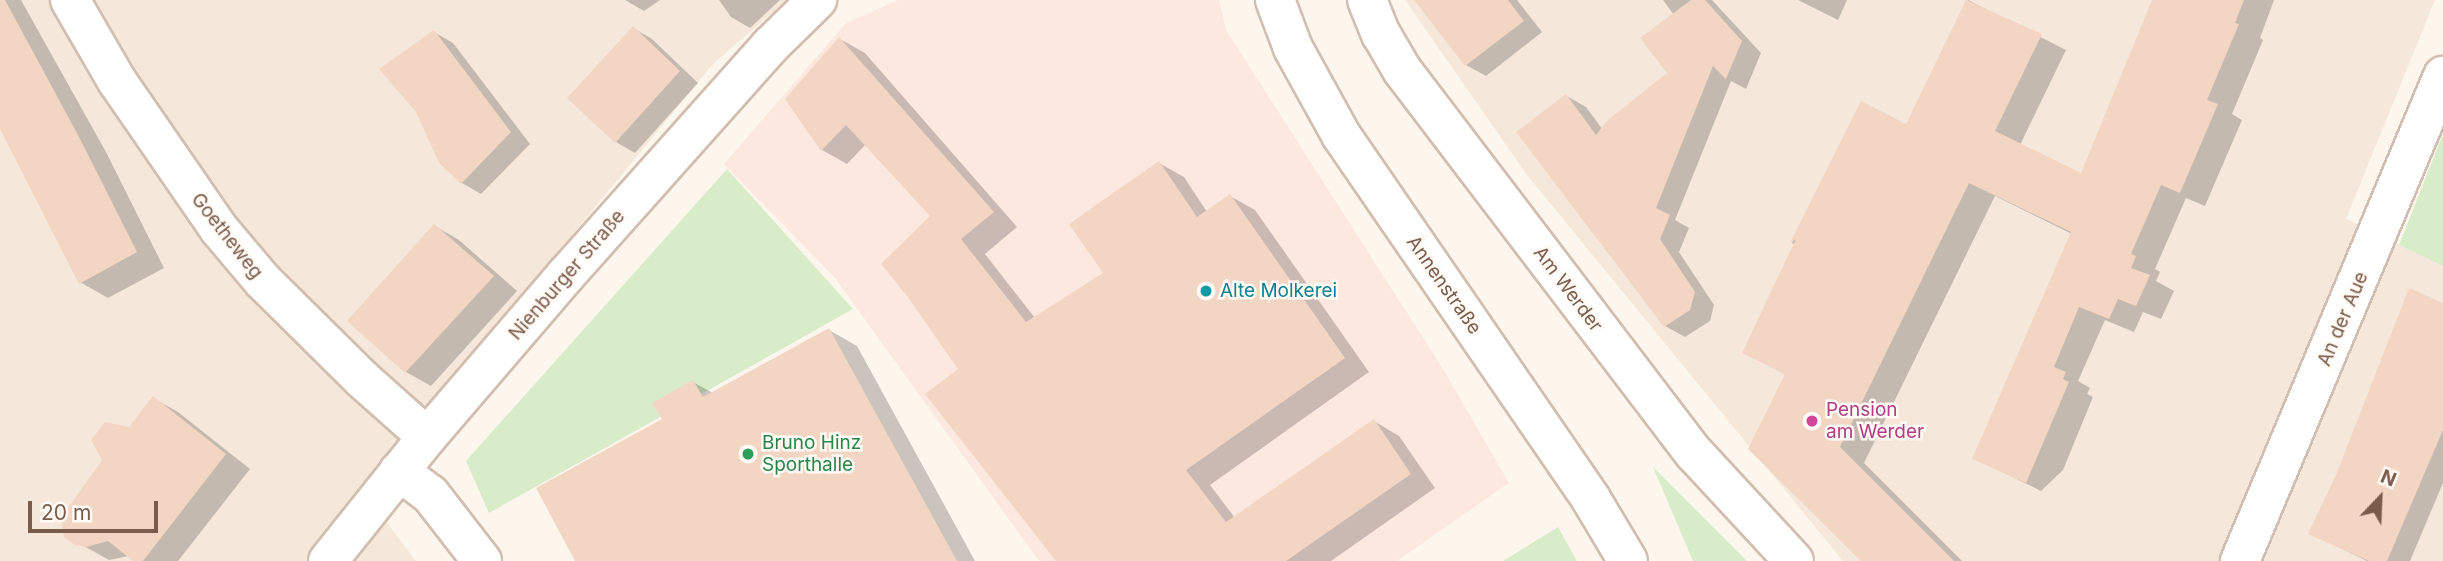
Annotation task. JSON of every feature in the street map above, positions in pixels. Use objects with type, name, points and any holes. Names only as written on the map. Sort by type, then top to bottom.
[{"type":"street","name":"Goetheweg","points":[[70,0],[117,81],[219,229],[272,290],[390,406],[427,437]]},
{"type":"street","name":"Nienburger Straße","points":[[328,561],[427,437],[678,148],[770,46],[817,0]]},
{"type":"street","name":"Annenstraße","points":[[1275,0],[1293,48],[1341,135],[1591,499],[1628,561]]},
{"type":"street","name":"Am Werder","points":[[1367,0],[1381,34],[1410,81],[1694,453],[1794,561]]},
{"type":"street","name":"An der Aue","points":[[2240,561],[2443,76]]},
{"type":"street","points":[[400,471],[429,494],[482,561]]},
{"type":"shaded area","points":[[0,0],[787,0],[713,64],[362,490],[416,561],[0,561]]},
{"type":"shaded area","points":[[898,0],[1219,0],[1226,30],[1443,369],[1509,483],[1397,561],[1039,561],[835,278],[724,164],[846,23]]},
{"type":"shaded area","points":[[1405,0],[2435,0],[2346,219],[2443,266],[2443,561],[1843,561],[1527,175]]},
{"type":"green space","points":[[2443,134],[2443,266],[2399,245]]},
{"type":"green space","points":[[727,169],[853,309],[489,513],[466,461]]},
{"type":"green space","points":[[1653,467],[1747,561],[1693,561]]},
{"type":"green space","points":[[1558,527],[1577,561],[1503,561]]},
{"type":"building","points":[[0,0],[5,0],[137,252],[79,284],[0,129]]},
{"type":"building","points":[[1414,0],[1508,0],[1524,21],[1465,66]]},
{"type":"building","points":[[1691,0],[1705,0],[1742,41],[1726,79],[1713,66],[1656,208],[1670,215],[1660,239],[1695,292],[1690,310],[1664,327],[1516,132],[1566,94],[1596,135],[1608,120],[1667,73],[1640,38]]},
{"type":"building","points":[[1966,0],[2042,34],[1995,131],[2081,173],[2152,0],[2244,0],[2235,23],[2239,24],[2207,100],[2218,104],[2180,193],[2161,185],[2131,254],[2136,256],[2131,268],[2150,275],[2136,306],[2118,299],[2109,319],[2079,307],[2054,367],[2066,372],[2063,379],[2069,382],[2026,483],[1972,459],[2071,232],[1969,183],[1840,447],[1954,561],[1861,561],[1748,449],[1785,374],[1742,353],[1796,239],[1790,243],[1861,101],[1906,124]]},
{"type":"building","points":[[633,26],[680,71],[615,143],[567,98]]},
{"type":"building","points":[[434,30],[511,132],[461,184],[439,163],[416,112],[379,69]]},
{"type":"building","points":[[839,37],[994,212],[961,239],[1026,322],[1103,273],[1069,224],[1159,161],[1197,217],[1230,194],[1345,358],[1186,470],[1226,522],[1374,419],[1411,474],[1286,561],[1056,561],[925,394],[958,369],[881,264],[930,216],[846,125],[821,151],[785,99]]},
{"type":"building","points":[[434,224],[494,276],[405,373],[347,321]]},
{"type":"building","points":[[2409,288],[2443,303],[2443,430],[2387,561],[2369,561],[2308,534],[2336,475]]},
{"type":"building","name":"Bruno Hinz Sporthalle","points":[[829,328],[957,561],[575,561],[536,488],[662,419],[652,403],[693,380],[703,397]]},
{"type":"building","points":[[153,396],[226,454],[143,561],[133,561],[108,541],[86,547],[75,545],[64,537],[61,518],[102,460],[91,440],[105,422],[129,427]]},
{"type":"place","name":"Alte Molkerei","points":[[1206,291]]},
{"type":"place","name":"Pension am Werder","points":[[1812,421]]},
{"type":"place","name":"Bruno Hinz Sporthalle","points":[[748,454]]}]
